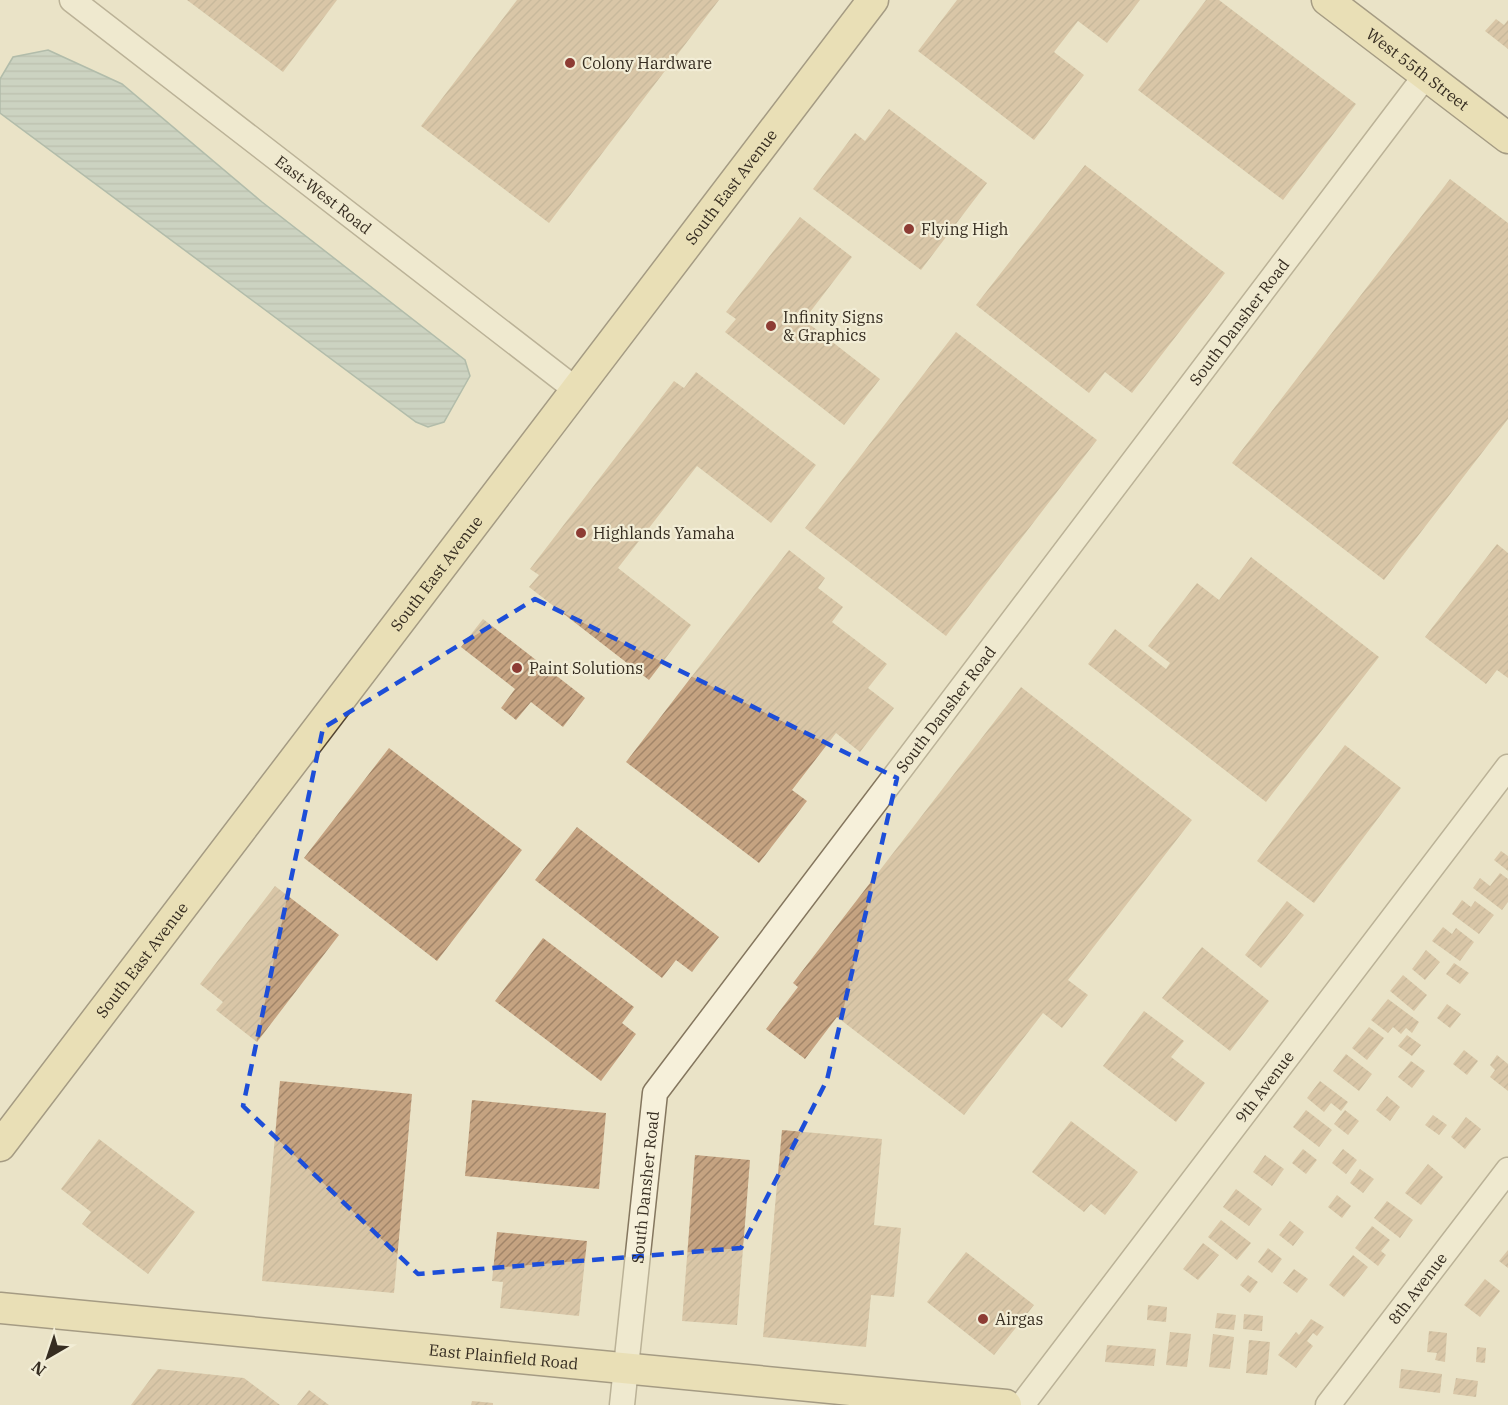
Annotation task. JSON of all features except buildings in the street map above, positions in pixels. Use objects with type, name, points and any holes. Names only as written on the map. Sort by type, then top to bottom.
[{"type":"main road","name":"South East Avenue","points":[[0,1146],[873,0]]},
{"type":"main road","name":"West 55th Street","points":[[1327,0],[1508,138]]},
{"type":"main road","name":"East Plainfield Road","points":[[0,1308],[1006,1405]]},
{"type":"street","name":"East-West Road","points":[[72,0],[575,389]]},
{"type":"street","name":"South Dansher Road","points":[[622,1405],[655,1093],[1426,75]]},
{"type":"street","name":"9th Avenue","points":[[1022,1405],[1508,767]]},
{"type":"street","name":"8th Avenue","points":[[1328,1405],[1508,1170]]},
{"type":"highlighted area","points":[[535,599],[897,778],[827,1080],[741,1248],[418,1274],[243,1106],[323,728]]},
{"type":"water","points":[[48,50],[122,84],[262,202],[465,360],[470,376],[444,422],[428,427],[416,422],[0,113],[0,79],[13,57]]},
{"type":"place","name":"Colony Hardware","points":[[570,63]]},
{"type":"place","name":"Flying High","points":[[909,229]]},
{"type":"place","name":"Infinity Signs & Graphics","points":[[771,326]]},
{"type":"place","name":"Highlands Yamaha","points":[[581,533]]},
{"type":"place","name":"Paint Solutions","points":[[517,668]]},
{"type":"place","name":"Airgas","points":[[983,1319]]}]
